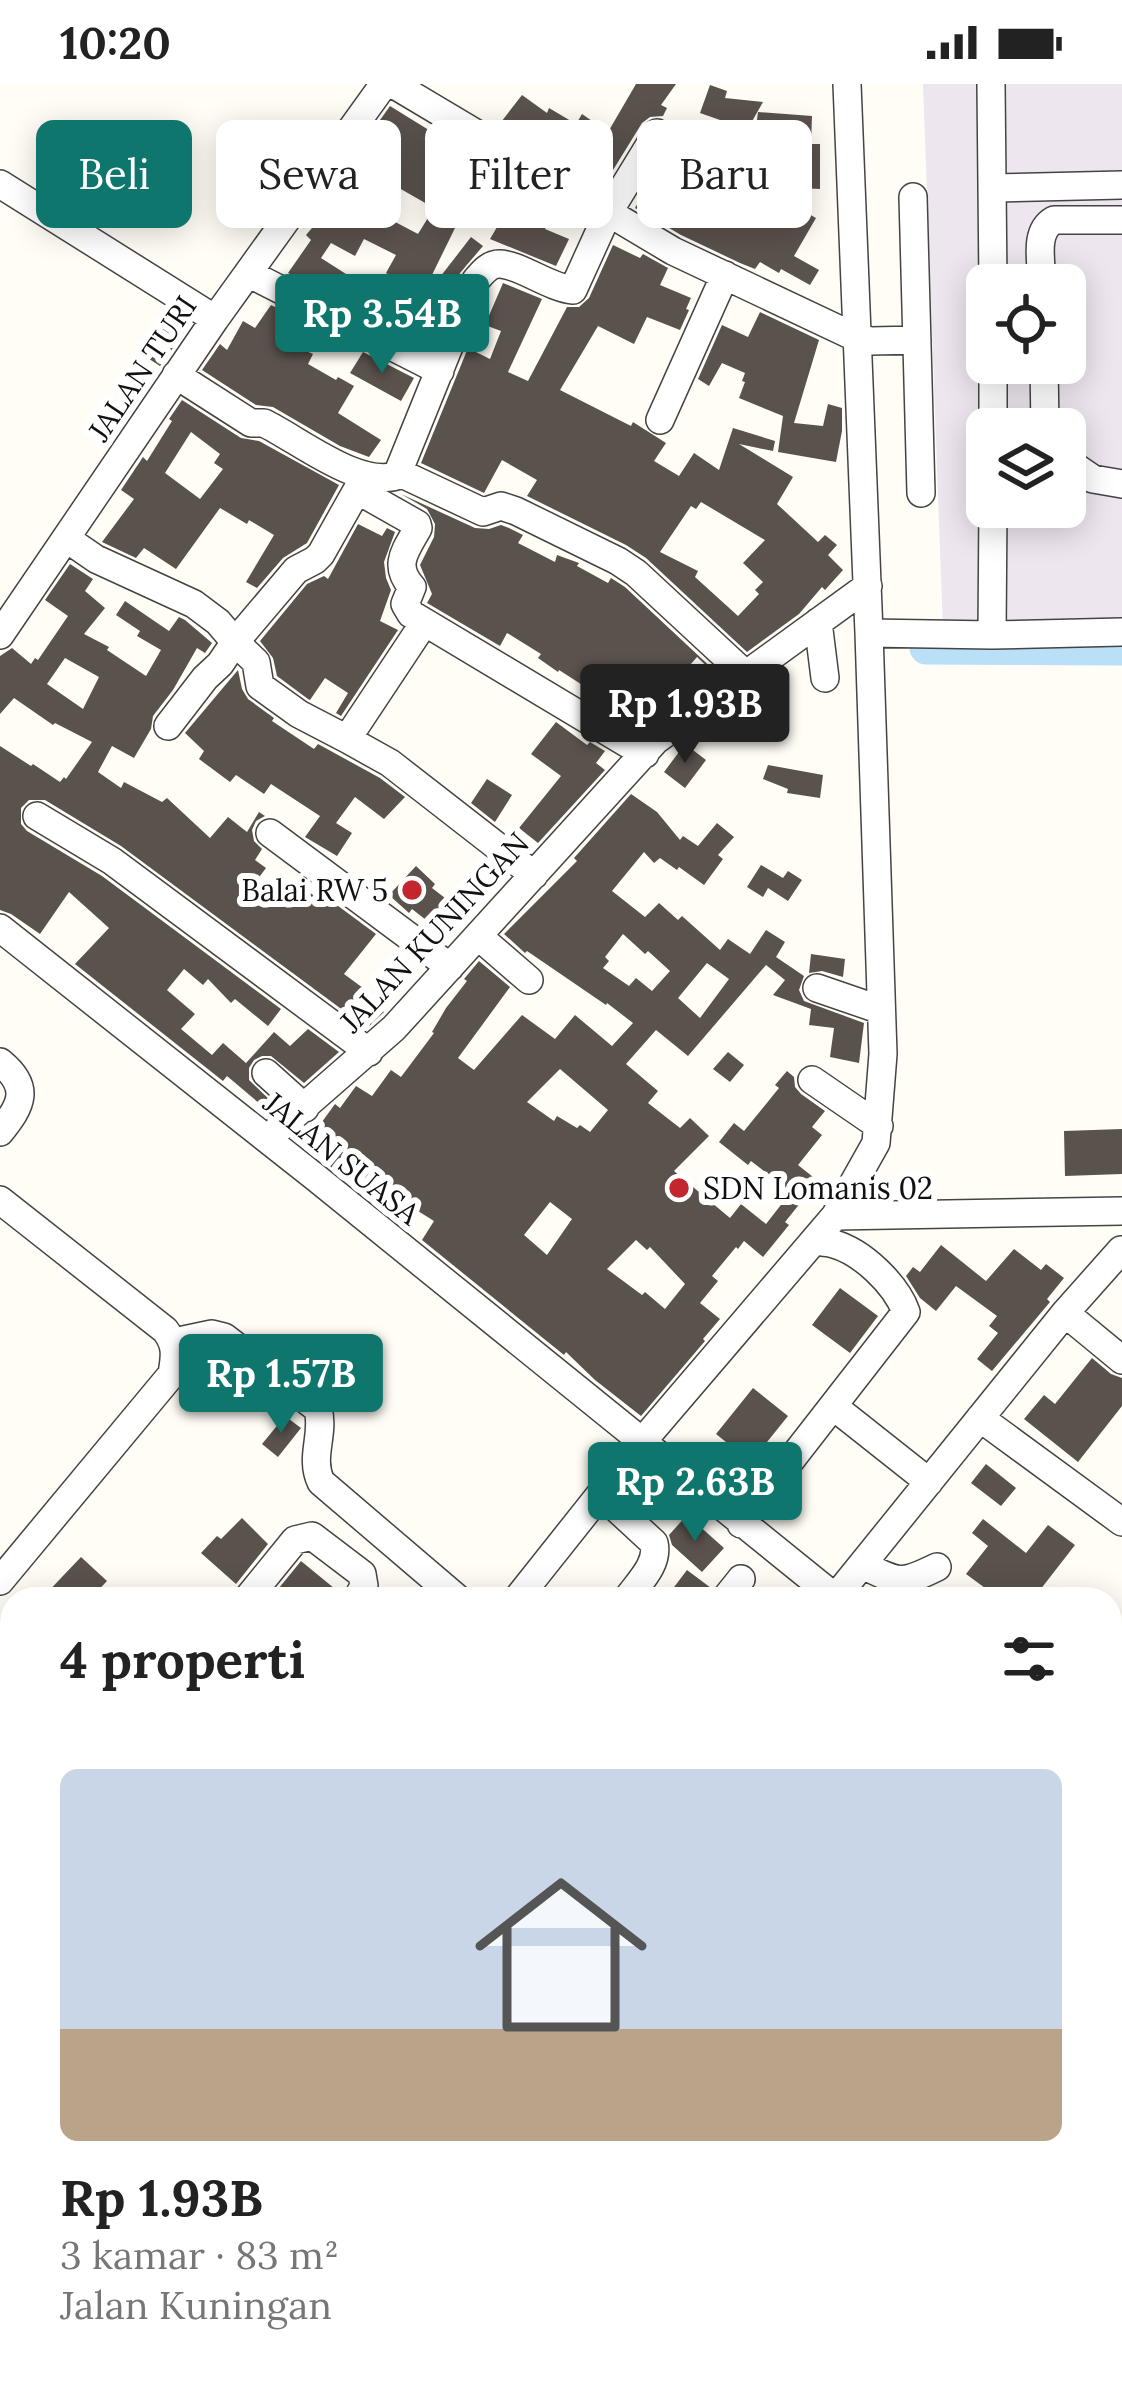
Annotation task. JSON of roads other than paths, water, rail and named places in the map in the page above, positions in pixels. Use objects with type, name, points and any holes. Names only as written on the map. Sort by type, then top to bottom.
[{"type":"street","points":[[388,84],[449,120]]},
{"type":"street","name":"JALAN TURI","points":[[0,635],[214,320],[388,84]]},
{"type":"street","points":[[527,1587],[641,1443],[835,1216],[877,1143],[883,1054],[847,84]]},
{"type":"street","points":[[991,84],[993,264]]},
{"type":"street","points":[[613,205],[637,166]]},
{"type":"street","points":[[0,184],[214,320]]},
{"type":"street","points":[[993,188],[1122,185]]},
{"type":"street","points":[[913,197],[921,493]]},
{"type":"street","points":[[613,216],[673,250],[857,338],[917,340]]},
{"type":"street","points":[[1042,264],[1041,233],[1046,224],[1122,220]]},
{"type":"street","points":[[398,475],[476,280],[486,268],[502,264],[573,290],[601,228]]},
{"type":"street","points":[[248,273],[440,371]]},
{"type":"street","points":[[660,420],[725,275]]},
{"type":"street","points":[[176,375],[251,423],[264,423],[417,524],[402,573],[412,587],[406,608],[424,623],[645,754]]},
{"type":"street","points":[[1086,474],[1122,484]]},
{"type":"street","points":[[168,726],[296,570],[321,554],[361,484],[398,475],[483,512],[501,506],[517,511],[618,561],[746,675]]},
{"type":"street","points":[[992,635],[993,528]]},
{"type":"street","points":[[67,539],[96,559],[194,604],[256,662],[260,686],[299,714],[390,764],[534,875]]},
{"type":"street","name":"JALAN KUNINGAN","points":[[267,1139],[394,1028],[656,740],[868,586]]},
{"type":"street","points":[[818,622],[825,678]]},
{"type":"street","points":[[347,739],[424,623]]},
{"type":"street","points":[[869,633],[1122,632]]},
{"type":"street","points":[[37,816],[112,861],[369,1052]]},
{"type":"street","points":[[270,832],[450,967]]},
{"type":"street","name":"JALAN SUASA","points":[[0,928],[821,1587]]},
{"type":"street","points":[[478,936],[529,980]]},
{"type":"street","points":[[817,988],[881,1010]]},
{"type":"street","points":[[0,1062],[14,1073],[21,1098],[16,1113],[0,1132]]},
{"type":"street","points":[[266,1073],[305,1108]]},
{"type":"street","points":[[812,1080],[879,1126]]},
{"type":"street","points":[[0,1200],[165,1330],[174,1342],[172,1374],[0,1581]]},
{"type":"street","points":[[835,1216],[1122,1211]]},
{"type":"street","points":[[741,1524],[906,1312],[883,1278],[855,1254],[814,1241]]},
{"type":"street","points":[[845,1587],[1121,1250]]},
{"type":"street","points":[[1065,1313],[1122,1360]]},
{"type":"street","points":[[174,1342],[212,1334],[224,1337],[318,1409],[321,1425],[315,1460],[322,1482],[444,1587]]},
{"type":"street","points":[[833,1406],[929,1482]]},
{"type":"street","points":[[980,1418],[1122,1522]]},
{"type":"street","points":[[601,1494],[654,1543],[651,1565],[635,1587]]},
{"type":"street","points":[[257,1587],[295,1540],[312,1536],[362,1574],[363,1587]]},
{"type":"street","points":[[862,1565],[901,1582],[937,1568]]},
{"type":"waterway","points":[[926,648],[1122,649]]},
{"type":"place","name":"Balai RW 5","points":[[412,890]]},
{"type":"place","name":"SDN Lomanis 02","points":[[679,1188]]}]
